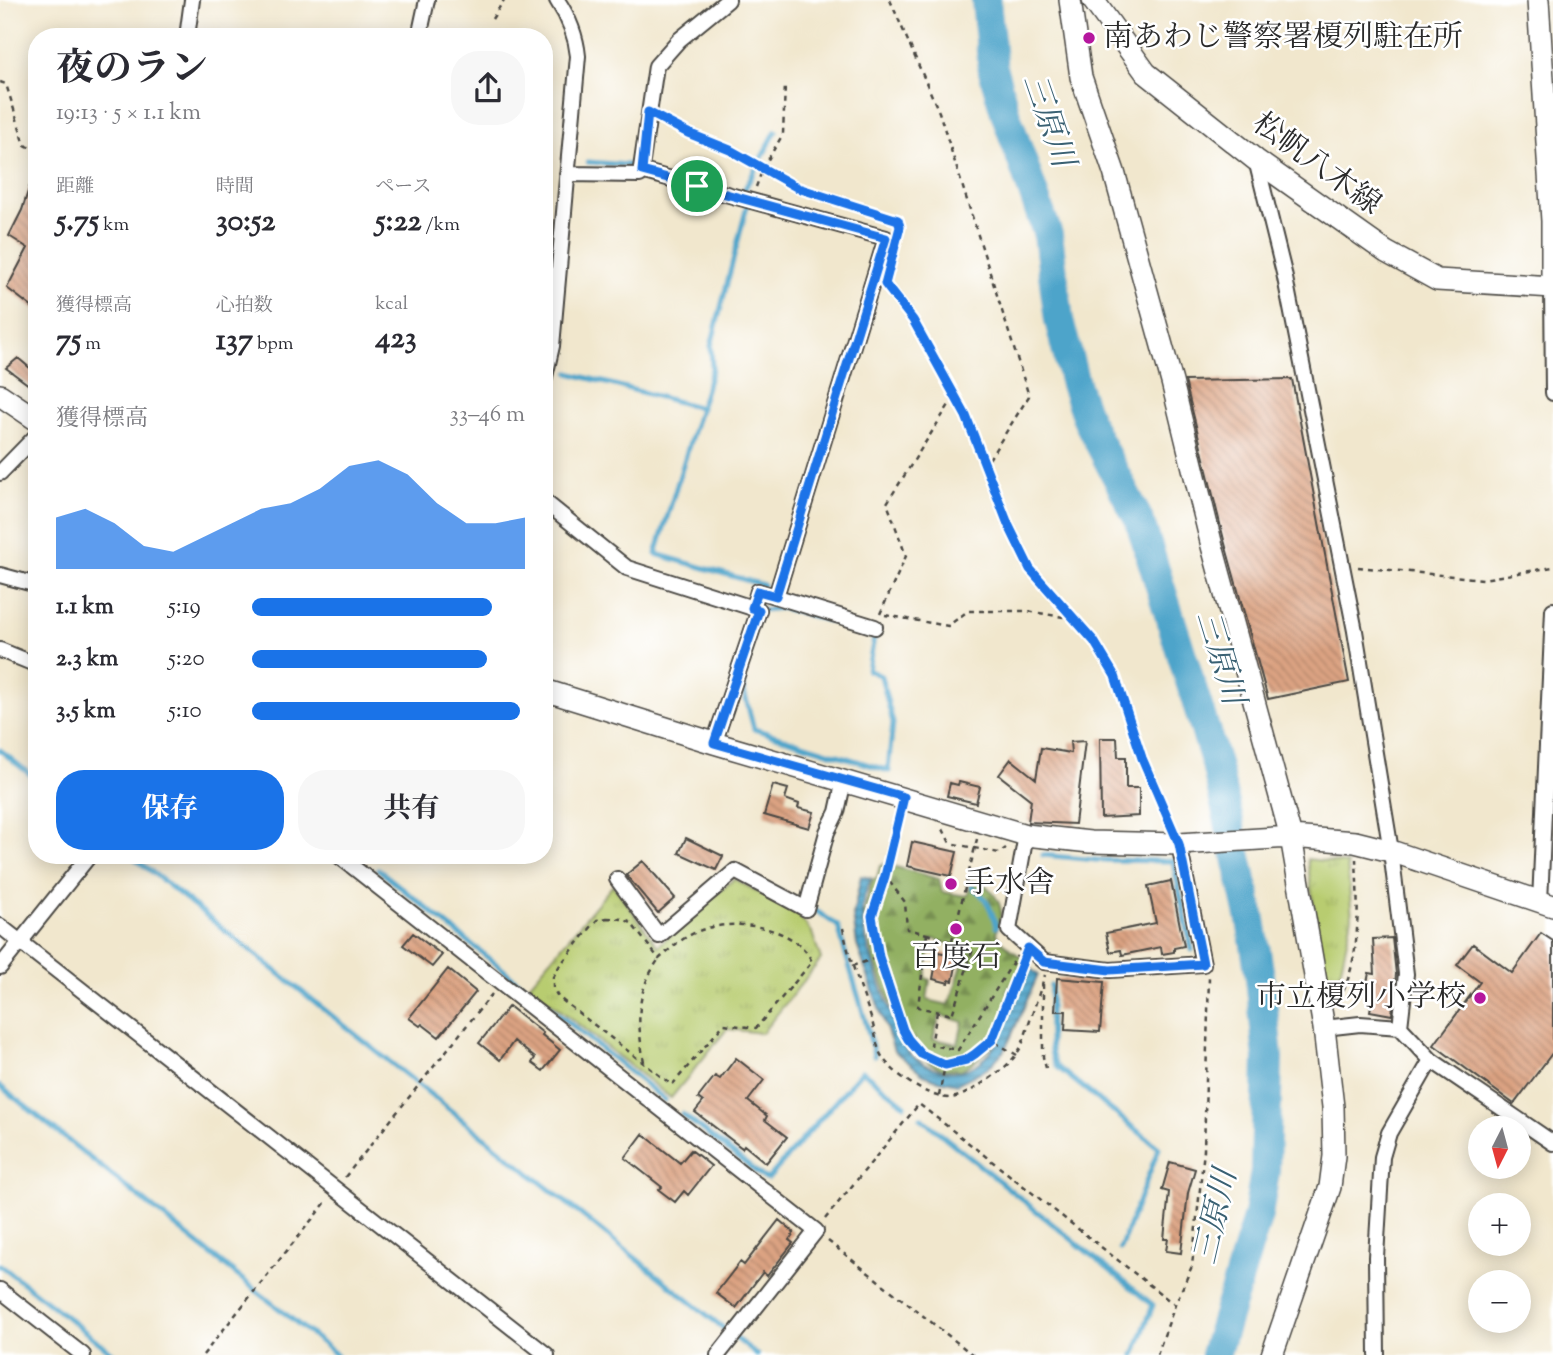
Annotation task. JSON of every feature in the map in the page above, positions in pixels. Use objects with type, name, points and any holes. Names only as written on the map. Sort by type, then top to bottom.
[{"type":"street","points":[[188,28],[192,0]]},
{"type":"street","points":[[421,28],[427,0]]},
{"type":"street","points":[[553,335],[578,56],[568,17],[557,0]]},
{"type":"street","points":[[567,174],[640,175],[656,66],[679,40],[728,0]]},
{"type":"street","points":[[1070,0],[1081,77],[1114,172],[1291,837],[1324,1028],[1333,1107],[1334,1156],[1330,1187],[1272,1355]]},
{"type":"street","name":"松帆八木線","points":[[1093,0],[1146,73],[1256,160],[1386,252],[1437,280],[1552,287]]},
{"type":"street","points":[[1538,0],[1552,221],[1553,393]]},
{"type":"street","points":[[1256,160],[1284,273],[1342,565],[1391,851],[1406,974],[1399,1027]]},
{"type":"street","points":[[642,171],[886,238],[776,596]]},
{"type":"street","points":[[0,395],[28,414]]},
{"type":"street","points":[[0,473],[28,444]]},
{"type":"street","points":[[553,508],[627,568],[759,610],[714,743]]},
{"type":"street","points":[[0,575],[28,583]]},
{"type":"street","points":[[752,608],[758,591],[878,620]]},
{"type":"street","points":[[553,693],[1026,835],[1090,842],[1185,843],[1291,837],[1354,842],[1391,851],[1546,904],[1553,610]]},
{"type":"street","points":[[0,650],[28,661]]},
{"type":"street","points":[[617,879],[659,936],[735,871],[806,909],[827,832],[837,812],[844,780]]},
{"type":"street","points":[[1026,835],[1009,930],[1044,962],[1110,970],[1203,964],[1185,843]]},
{"type":"street","points":[[0,967],[83,864]]},
{"type":"street","points":[[349,864],[816,1231],[718,1355]]},
{"type":"street","points":[[0,926],[547,1355]]},
{"type":"street","points":[[1324,1028],[1360,1024],[1399,1027],[1431,1060],[1553,1143]]},
{"type":"street","points":[[1377,1355],[1376,1257],[1382,1157],[1389,1133],[1431,1060]]},
{"type":"street","points":[[0,1290],[83,1355]]},
{"type":"path","points":[[492,19],[504,0]]},
{"type":"path","points":[[890,0],[939,112],[1029,396],[985,466]]},
{"type":"path","points":[[0,82],[6,84],[25,145],[28,146]]},
{"type":"path","points":[[752,200],[763,168],[783,134],[785,85]]},
{"type":"path","points":[[648,112],[688,133],[730,150],[798,188],[898,220],[900,227],[897,239]]},
{"type":"path","points":[[885,284],[913,320],[966,416],[1008,524],[1030,569],[1094,641],[1115,676],[1142,758],[1185,843]]},
{"type":"path","points":[[954,396],[887,503],[906,556],[878,620],[948,626],[968,611],[1027,611],[1075,619]]},
{"type":"path","points":[[1342,565],[1483,579],[1553,567]]},
{"type":"path","points":[[904,797],[885,876],[872,916],[879,957],[908,1039],[921,1054],[945,1065],[966,1060],[994,1042],[1026,946]]},
{"type":"path","points":[[939,821],[950,843],[999,853],[1026,835]]},
{"type":"path","points":[[952,941],[981,821]]},
{"type":"path","points":[[1324,1028],[1347,986],[1359,923],[1354,842]]},
{"type":"path","points":[[885,876],[905,902],[907,929],[927,934],[952,941],[973,949],[952,1015],[918,1007],[927,934]]},
{"type":"path","points":[[958,886],[965,888]]},
{"type":"path","points":[[645,1064],[639,1032],[642,989],[659,959],[679,941],[701,930],[725,924],[751,927],[786,935],[809,954],[812,962],[756,1028],[724,1024],[672,1085],[558,997],[554,988],[553,977],[560,965],[597,920],[624,919],[631,923],[659,959]]},
{"type":"path","points":[[844,928],[852,966],[873,1023],[880,1052],[888,1065],[929,1093],[939,1096],[949,1098],[972,1090],[1007,1067],[1017,1055],[1044,981]]},
{"type":"path","points":[[937,1012],[931,1045],[958,1050],[1026,946]]},
{"type":"path","points":[[852,966],[879,957]]},
{"type":"path","points":[[1046,1068],[1043,1057],[1044,981],[1047,962]]},
{"type":"path","points":[[1157,1355],[1192,1266],[1204,1150],[1210,980],[1203,964]]},
{"type":"path","points":[[203,1355],[500,983]]},
{"type":"path","points":[[994,1042],[1017,1055]]},
{"type":"path","points":[[939,1096],[945,1065]]},
{"type":"path","points":[[973,1355],[816,1231],[919,1104],[1175,1305]]},
{"type":"green space","points":[[1307,859],[1347,864],[1352,917],[1337,987],[1325,984]]},
{"type":"green space","points":[[885,864],[939,879],[942,892],[966,896],[971,880],[981,882],[1000,906],[1001,914],[996,933],[1001,941],[1028,963],[1029,967],[993,1046],[961,1070],[942,1069],[906,1045],[874,960],[864,914],[872,880],[877,878],[880,866]],"holes":[[[931,940],[967,950],[949,1005],[927,1000],[930,980],[925,978]],[[940,1015],[963,1022],[958,1044],[933,1039]]]},
{"type":"green space","points":[[734,879],[797,913],[812,933],[821,959],[762,1033],[727,1029],[671,1098],[529,985],[613,885],[658,946]]},
{"type":"water","points":[[861,876],[871,878],[863,900],[862,914],[876,973],[902,1044],[912,1056],[926,1065],[948,1072],[958,1071],[968,1069],[985,1058],[999,1040],[1030,968],[1038,975],[1010,1039],[1003,1052],[988,1068],[957,1084],[923,1074],[894,1051],[857,945],[853,915]]},
{"type":"building","points":[[28,192],[28,248],[9,236]]},
{"type":"building","points":[[28,248],[28,304],[7,288]]},
{"type":"building","points":[[18,358],[28,366],[28,384],[6,368]]},
{"type":"building","points":[[1292,379],[1349,682],[1268,699],[1224,540],[1185,381]]},
{"type":"building","points":[[1100,738],[1117,738],[1118,757],[1126,757],[1126,788],[1139,788],[1139,816],[1101,818]]},
{"type":"building","points":[[1085,741],[1075,824],[1028,822],[1031,800],[999,775],[1011,759],[1036,779],[1041,748],[1071,753],[1070,742]]},
{"type":"building","points":[[959,782],[980,787],[976,803],[947,796],[950,783],[958,785]]},
{"type":"building","points":[[773,785],[788,789],[785,799],[799,804],[798,808],[814,812],[809,828],[764,815]]},
{"type":"building","points":[[686,838],[723,856],[716,870],[679,853]]},
{"type":"building","points":[[912,842],[957,852],[951,876],[907,866]]},
{"type":"building","points":[[643,861],[675,898],[658,913],[626,875]]},
{"type":"building","points":[[1171,881],[1184,946],[1174,948],[1174,952],[1162,954],[1161,947],[1122,955],[1121,950],[1110,952],[1106,933],[1156,923],[1148,886]]},
{"type":"building","points":[[413,933],[442,955],[432,967],[403,945]]},
{"type":"building","points":[[1541,933],[1553,941],[1553,1052],[1514,1104],[1434,1045],[1480,982],[1457,965],[1473,944],[1512,973]]},
{"type":"building","points":[[1392,938],[1396,974],[1392,1015],[1370,1011],[1374,990],[1366,988],[1369,973],[1375,974],[1373,939]]},
{"type":"building","points":[[938,952],[958,956],[953,981],[949,980],[949,983],[933,979]]},
{"type":"building","points":[[448,969],[476,992],[439,1037],[409,1018]]},
{"type":"building","points":[[1057,978],[1104,982],[1100,1032],[1065,1030],[1066,1011],[1055,1011]]},
{"type":"building","points":[[509,1006],[560,1050],[543,1071],[532,1063],[535,1058],[514,1041],[500,1060],[479,1043]]},
{"type":"building","points":[[736,1058],[764,1080],[748,1101],[767,1116],[765,1120],[787,1137],[766,1163],[695,1112],[703,1102],[698,1098],[715,1076],[720,1079]]},
{"type":"building","points":[[643,1134],[680,1163],[691,1150],[711,1166],[688,1195],[684,1191],[675,1202],[659,1190],[662,1187],[625,1158]]},
{"type":"building","points":[[1170,1162],[1195,1169],[1188,1193],[1181,1253],[1166,1251],[1168,1239],[1164,1239],[1169,1192],[1162,1190]]},
{"type":"building","points":[[779,1220],[794,1233],[789,1240],[793,1243],[767,1276],[763,1272],[736,1308],[716,1293],[740,1262],[744,1265]]},
{"type":"waterway","name":"三原川","points":[[986,0],[993,71],[1048,235],[1059,320],[1075,384],[1088,421],[1140,522],[1216,764],[1251,920],[1268,1058],[1265,1171],[1258,1215],[1215,1355]]},
{"type":"waterway","points":[[742,194],[776,131]]},
{"type":"waterway","points":[[588,162],[641,166]]},
{"type":"waterway","points":[[748,202],[711,346],[712,369],[656,554],[763,585]]},
{"type":"waterway","points":[[569,373],[701,408]]},
{"type":"waterway","points":[[762,610],[783,608],[855,628]]},
{"type":"waterway","points":[[871,632],[875,633],[868,670],[881,676],[893,723],[888,769]]},
{"type":"waterway","points":[[740,676],[754,729],[889,771]]},
{"type":"waterway","points":[[0,750],[28,773]]},
{"type":"waterway","points":[[1043,855],[1096,860],[1173,861],[1192,950]]},
{"type":"waterway","points":[[142,864],[757,1355]]},
{"type":"waterway","points":[[378,869],[665,1100]]},
{"type":"waterway","points":[[972,887],[988,904],[996,927]]},
{"type":"waterway","points":[[815,910],[838,926],[874,1056]]},
{"type":"waterway","points":[[1051,986],[1050,1039],[1056,1066],[1159,1148],[1120,1249]]},
{"type":"waterway","points":[[682,1114],[768,1179],[862,1071],[905,1105]]},
{"type":"waterway","points":[[0,1086],[337,1355]]},
{"type":"waterway","points":[[921,1118],[1153,1305],[1134,1355]]},
{"type":"waterway","points":[[0,1265],[115,1355]]},
{"type":"place","name":"南あわじ警察署榎列駐在所","points":[[1089,38]]},
{"type":"place","name":"手水舎","points":[[951,884]]},
{"type":"place","name":"百度石","points":[[956,929]]},
{"type":"place","name":"市立榎列小学校","points":[[1480,998]]},
{"type":"route","points":[[648,112],[688,133],[730,150],[798,188],[898,220],[900,227],[885,284],[913,320],[966,416],[1008,524],[1030,569],[1094,641],[1115,676],[1142,758],[1179,844],[1203,964],[1110,970],[1044,962],[1028,948],[992,1040],[966,1060],[945,1065],[931,1059],[921,1054],[903,1030],[879,957],[872,916],[885,876],[904,797],[714,743],[759,610],[752,608],[758,591],[776,596],[886,238],[697,186],[642,171],[648,112]]}]
